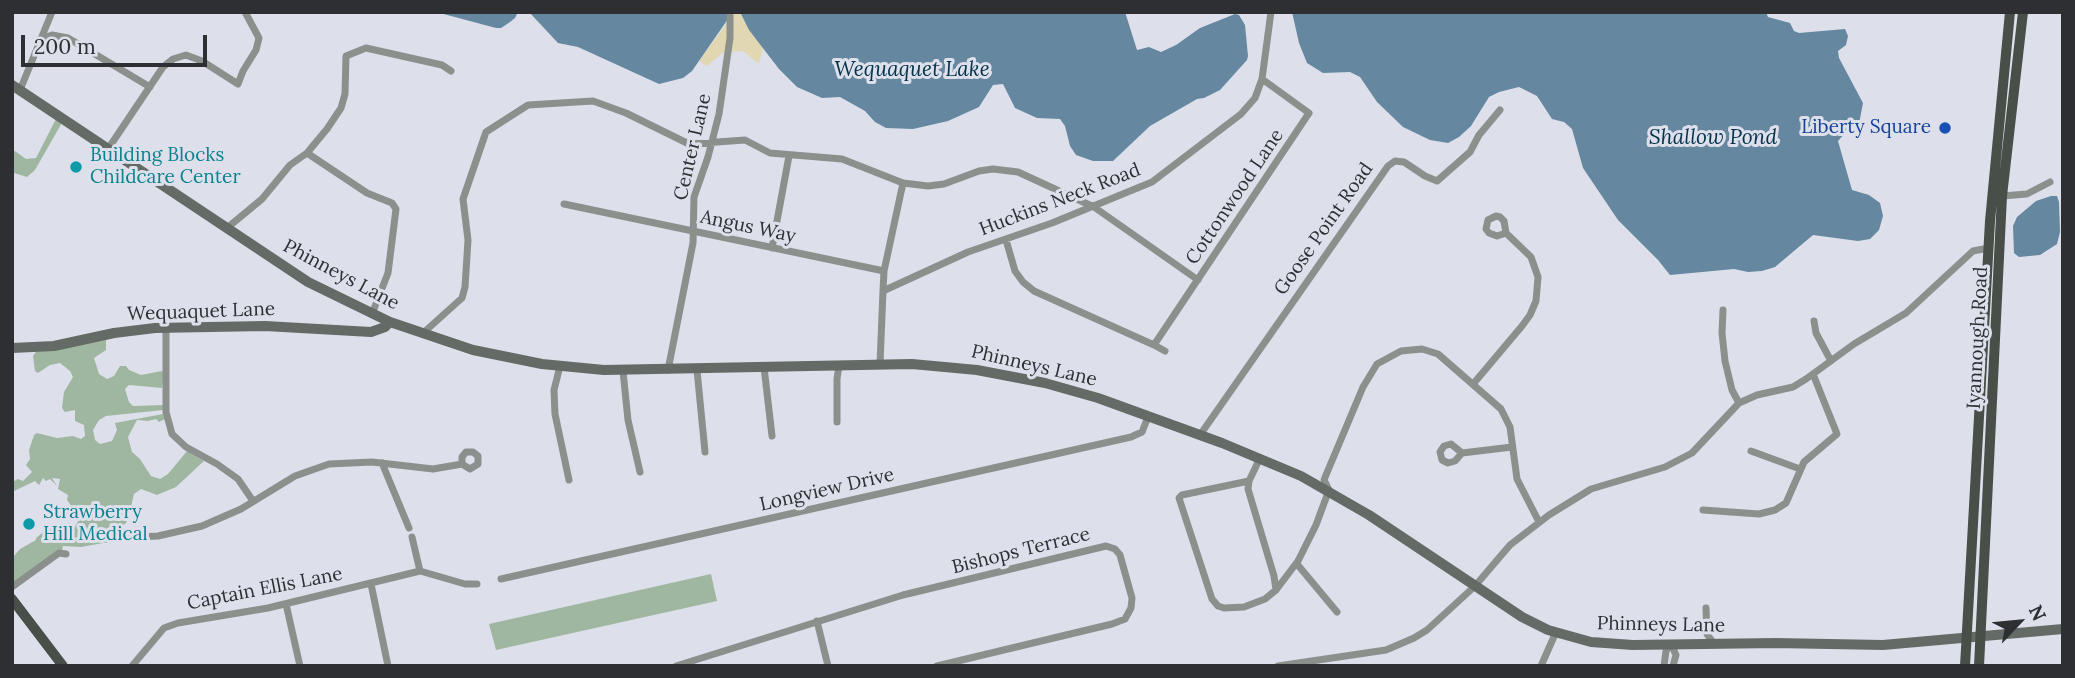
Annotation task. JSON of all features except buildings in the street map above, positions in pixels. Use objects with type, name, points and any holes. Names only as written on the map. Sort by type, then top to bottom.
[{"type":"main road","name":"Iyannough Road","points":[[1965,666],[1989,248],[2010,12]]},
{"type":"main road","name":"Iyannough Road","points":[[1979,666],[2002,196],[2023,12]]},
{"type":"main road","name":"Phinneys Lane","points":[[16,88],[298,276],[390,322],[480,351],[560,366],[623,371],[839,365],[942,366],[1010,375],[1067,389],[1260,457],[1329,490],[1513,612],[1556,632],[1600,643],[1883,645],[2063,629]]},
{"type":"main road","name":"Wequaquet Lane","points":[[12,348],[54,346],[114,333],[166,328],[265,326],[371,332],[390,322]]},
{"type":"main road","points":[[12,599],[63,666]]},
{"type":"street","points":[[16,88],[52,12]]},
{"type":"street","points":[[108,149],[168,62],[183,55],[202,61],[238,83],[256,50],[259,38],[245,12]]},
{"type":"street","name":"Center Lane","points":[[668,370],[694,231],[694,197],[712,142],[725,76],[730,12]]},
{"type":"street","name":"Huckins Neck Road","points":[[883,291],[958,257],[1094,207],[1152,182],[1171,170],[1241,114],[1255,97],[1262,79],[1271,12]]},
{"type":"street","points":[[41,40],[52,35],[68,38],[150,87]]},
{"type":"street","points":[[227,228],[262,199],[293,161],[307,153],[341,108],[347,82],[346,56],[366,48],[442,65],[452,71]]},
{"type":"street","name":"Cottonwood Lane","points":[[1154,345],[1309,113],[1262,79]]},
{"type":"street","points":[[422,334],[462,298],[468,240],[463,199],[486,132],[528,105],[593,101],[626,113],[689,144],[745,140],[770,153],[842,159],[903,183],[935,185],[952,182],[979,171],[1000,168],[1018,172],[1094,207],[1198,280]]},
{"type":"street","name":"Goose Point Road","points":[[1200,435],[1391,163],[1404,162],[1437,181],[1470,152],[1479,135],[1500,110]]},
{"type":"street","points":[[307,153],[367,193],[392,203],[396,209],[388,273],[372,314]]},
{"type":"street","points":[[772,248],[789,156]]},
{"type":"street","points":[[2002,196],[2027,194],[2050,182]]},
{"type":"street","points":[[880,365],[884,271],[903,183]]},
{"type":"street","name":"Angus Way","points":[[564,204],[884,271]]},
{"type":"street","points":[[1474,383],[1530,315],[1538,293],[1534,262],[1525,248],[1506,233]]},
{"type":"street","points":[[1006,240],[1015,271],[1034,291],[1165,351]]},
{"type":"street","points":[[1278,666],[1398,647],[1427,630],[1475,586],[1510,545],[1539,522],[1591,489],[1665,467],[1685,457],[1704,443],[1739,403],[1757,395],[1793,387],[1906,313],[1973,251],[1989,248]]},
{"type":"street","points":[[1723,310],[1725,361],[1732,390],[1739,403]]},
{"type":"street","points":[[1814,321],[1816,334],[1831,360]]},
{"type":"street","points":[[166,328],[166,412],[172,434],[186,447],[238,479],[253,501]]},
{"type":"street","points":[[1249,481],[1182,495],[1179,498],[1215,603],[1224,608],[1244,607],[1265,599],[1297,564],[1329,490],[1324,480],[1370,373],[1384,359],[1401,351],[1431,351],[1444,357],[1504,414],[1510,427],[1517,479],[1539,522]]},
{"type":"street","points":[[837,422],[839,365]]},
{"type":"street","points":[[560,366],[554,390],[555,414],[569,480]]},
{"type":"street","points":[[764,367],[772,436]]},
{"type":"street","points":[[697,370],[705,452]]},
{"type":"street","points":[[623,371],[628,420],[640,472]]},
{"type":"street","points":[[1703,510],[1759,514],[1775,510],[1789,498],[1800,469],[1808,458],[1837,434],[1813,374]]},
{"type":"street","name":"Longview Drive","points":[[501,579],[1131,437],[1142,432],[1148,416]]},
{"type":"street","points":[[1462,453],[1512,447]]},
{"type":"street","points":[[1751,451],[1800,469]]},
{"type":"street","points":[[1260,457],[1248,489],[1276,590]]},
{"type":"street","points":[[382,463],[409,527]]},
{"type":"street","points":[[120,538],[147,538],[189,530],[234,513],[289,479],[320,466],[382,463],[433,470],[462,464]]},
{"type":"street","points":[[412,537],[419,570],[465,584],[478,584]]},
{"type":"street","name":"Bishops Terrace","points":[[676,666],[903,596],[1102,547],[1115,549],[1120,555],[1132,598],[1131,608],[1125,619],[937,666]]},
{"type":"street","points":[[12,587],[59,553],[66,554]]},
{"type":"street","points":[[1297,564],[1337,612]]},
{"type":"street","name":"Captain Ellis Lane","points":[[132,666],[159,633],[171,625],[286,604],[419,570]]},
{"type":"street","points":[[371,584],[388,666]]},
{"type":"street","points":[[286,604],[299,666]]},
{"type":"street","points":[[1706,608],[1707,634],[1714,644]]},
{"type":"street","points":[[817,621],[828,666]]},
{"type":"street","points":[[1541,666],[1556,632]]},
{"type":"street","points":[[1664,666],[1666,651],[1671,644]]},
{"type":"street","points":[[1671,644],[1676,655],[1673,666]]},
{"type":"green space","points":[[57,117],[63,121],[35,170],[27,177],[14,173],[12,177],[12,149],[26,159],[36,158]]},
{"type":"green space","points":[[106,338],[106,350],[94,358],[99,374],[107,379],[114,376],[120,366],[126,366],[141,375],[162,371],[162,388],[129,385],[125,389],[133,406],[163,405],[163,410],[106,416],[99,420],[93,430],[95,440],[100,444],[112,441],[117,430],[115,423],[163,414],[165,419],[159,422],[156,419],[137,420],[128,437],[132,452],[151,476],[160,479],[168,474],[187,451],[204,461],[176,487],[157,495],[141,489],[134,494],[128,520],[117,527],[115,541],[81,547],[63,546],[62,551],[12,585],[12,558],[20,549],[36,540],[54,523],[56,527],[68,527],[69,522],[74,528],[80,518],[67,500],[68,495],[58,489],[60,479],[52,478],[57,486],[50,479],[46,481],[43,478],[39,485],[35,481],[12,492],[12,482],[18,479],[23,481],[32,472],[26,465],[30,459],[29,450],[34,435],[37,433],[57,438],[73,436],[81,439],[85,436],[84,425],[75,421],[75,410],[65,412],[62,408],[64,392],[73,377],[70,371],[60,363],[50,365],[38,373],[35,371],[33,356],[37,350]]},
{"type":"green space","points":[[711,574],[717,601],[496,650],[489,624]]},
{"type":"sand","points":[[735,12],[740,12],[749,30],[763,48],[759,64],[743,51],[724,52],[707,66],[699,61]]},
{"type":"water","points":[[436,12],[518,12],[510,22],[496,28]]},
{"type":"water","points":[[529,12],[728,12],[728,19],[692,71],[683,78],[659,84],[578,47],[558,43]]},
{"type":"water","name":"Wequaquet Lake","points":[[740,12],[1125,12],[1137,50],[1149,47],[1161,52],[1200,28],[1235,14],[1239,15],[1245,25],[1248,56],[1220,90],[1197,99],[1150,126],[1113,161],[1093,161],[1076,155],[1060,119],[1037,118],[1015,108],[1003,84],[993,85],[979,107],[948,121],[913,129],[886,128],[875,122],[865,111],[840,97],[822,98],[797,87],[779,69],[749,30]]},
{"type":"water","name":"Shallow Pond","points":[[1292,12],[1766,12],[1768,17],[1790,23],[1794,31],[1799,33],[1845,29],[1848,36],[1846,45],[1838,51],[1839,58],[1863,103],[1859,124],[1852,125],[1838,141],[1852,190],[1869,195],[1880,203],[1883,216],[1879,230],[1870,239],[1858,241],[1813,235],[1775,267],[1762,271],[1734,269],[1670,275],[1618,220],[1583,168],[1572,129],[1564,122],[1552,119],[1537,96],[1519,87],[1499,92],[1489,97],[1471,126],[1459,137],[1448,143],[1430,140],[1403,127],[1377,102],[1360,77],[1350,72],[1323,73],[1307,63]]},
{"type":"water","points":[[2057,196],[2059,202],[2060,232],[2057,244],[2040,255],[2019,257],[2014,253],[2013,226],[2017,217],[2036,201]]},
{"type":"place","name":"Liberty Square","points":[[1945,128]]},
{"type":"place","name":"Building Blocks Childcare Center","points":[[76,167]]},
{"type":"place","name":"Strawberry Hill Medical","points":[[29,524]]}]
